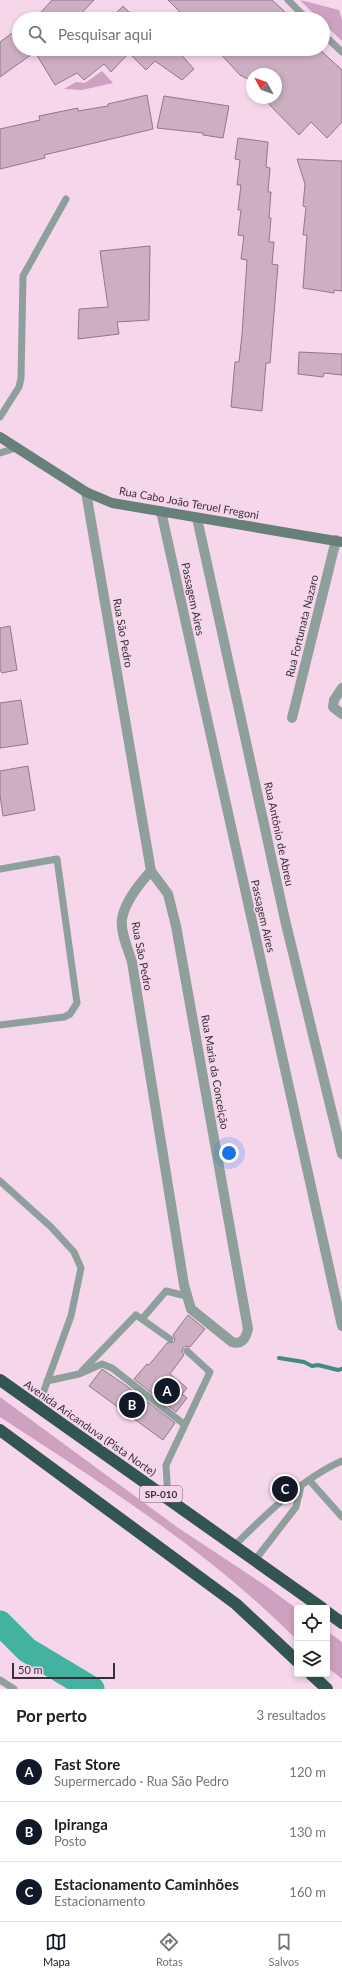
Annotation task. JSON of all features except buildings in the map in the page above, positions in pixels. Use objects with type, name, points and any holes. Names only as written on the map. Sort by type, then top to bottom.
[{"type":"highway","name":"Avenida Aricanduva (Pista Norte)","points":[[0,1380],[318,1605]]},
{"type":"highway","points":[[0,1430],[236,1604],[294,1658]]},
{"type":"highway","points":[[330,1614],[342,1623]]},
{"type":"highway","points":[[314,1677],[327,1689]]},
{"type":"street","name":"Rua Cabo João Teruel Fregoni","points":[[0,438],[86,492],[112,503],[339,541]]},
{"type":"street","name":"Rua São Pedro","points":[[86,492],[151,871],[141,882],[128,902],[122,920],[125,938],[132,962],[186,1296],[191,1309],[232,1342]]},
{"type":"street","name":"Passagem Aíres","points":[[161,511],[342,1326]]},
{"type":"street","name":"Rua Antônio de Abreu","points":[[197,518],[285,920],[342,1154]]},
{"type":"street","name":"Rua Fortunata Nazaro","points":[[292,718],[339,541]]},
{"type":"street","points":[[342,688],[334,700],[333,707],[342,714]]},
{"type":"street","name":"Rua Maria da Conceição","points":[[151,871],[168,894],[176,926],[248,1329],[247,1337],[242,1342],[232,1342]]},
{"type":"lane","points":[[288,0],[300,12]]},
{"type":"lane","points":[[330,41],[342,52]]},
{"type":"lane","points":[[0,417],[19,387],[21,378],[23,276],[66,199]]},
{"type":"lane","points":[[0,453],[16,448]]},
{"type":"lane","points":[[0,869],[58,859],[77,1003],[70,1014],[64,1017],[0,1025]]},
{"type":"lane","points":[[0,1181],[51,1227],[74,1252],[81,1268],[71,1316],[38,1407]]},
{"type":"lane","points":[[142,1319],[166,1291],[186,1296]]},
{"type":"lane","points":[[79,1374],[136,1315],[170,1339]]},
{"type":"lane","points":[[168,1499],[166,1465],[210,1372],[187,1351]]},
{"type":"lane","points":[[47,1380],[79,1374],[102,1364],[112,1368],[185,1425]]},
{"type":"lane","points":[[235,1545],[269,1512],[301,1486],[342,1461]]},
{"type":"lane","points":[[310,1481],[342,1517]]},
{"type":"lane","points":[[255,1560],[296,1507],[301,1486]]},
{"type":"lane","points":[[0,1680],[14,1689]]},
{"type":"shaded area","points":[[300,0],[339,10],[342,20],[342,41],[330,30],[330,12],[312,12]]},
{"type":"shaded area","points":[[102,71],[113,83],[82,90],[64,89],[76,82],[85,83]]},
{"type":"shaded area","points":[[0,1397],[177,1527],[266,1586],[294,1607],[294,1637],[228,1577],[192,1548],[78,1468],[0,1417]]},
{"type":"shaded area","points":[[330,1633],[342,1642],[342,1679],[330,1669]]},
{"type":"waterway","points":[[279,1358],[304,1362],[312,1366],[318,1365],[338,1370],[342,1369]]},
{"type":"waterway","points":[[0,1623],[27,1650],[92,1689]]},
{"type":"place","name":"Fast Store","points":[[167,1391]]},
{"type":"place","name":"Ipiranga","points":[[132,1405]]},
{"type":"place","name":"Estacionamento Caminhões","points":[[285,1489]]}]
